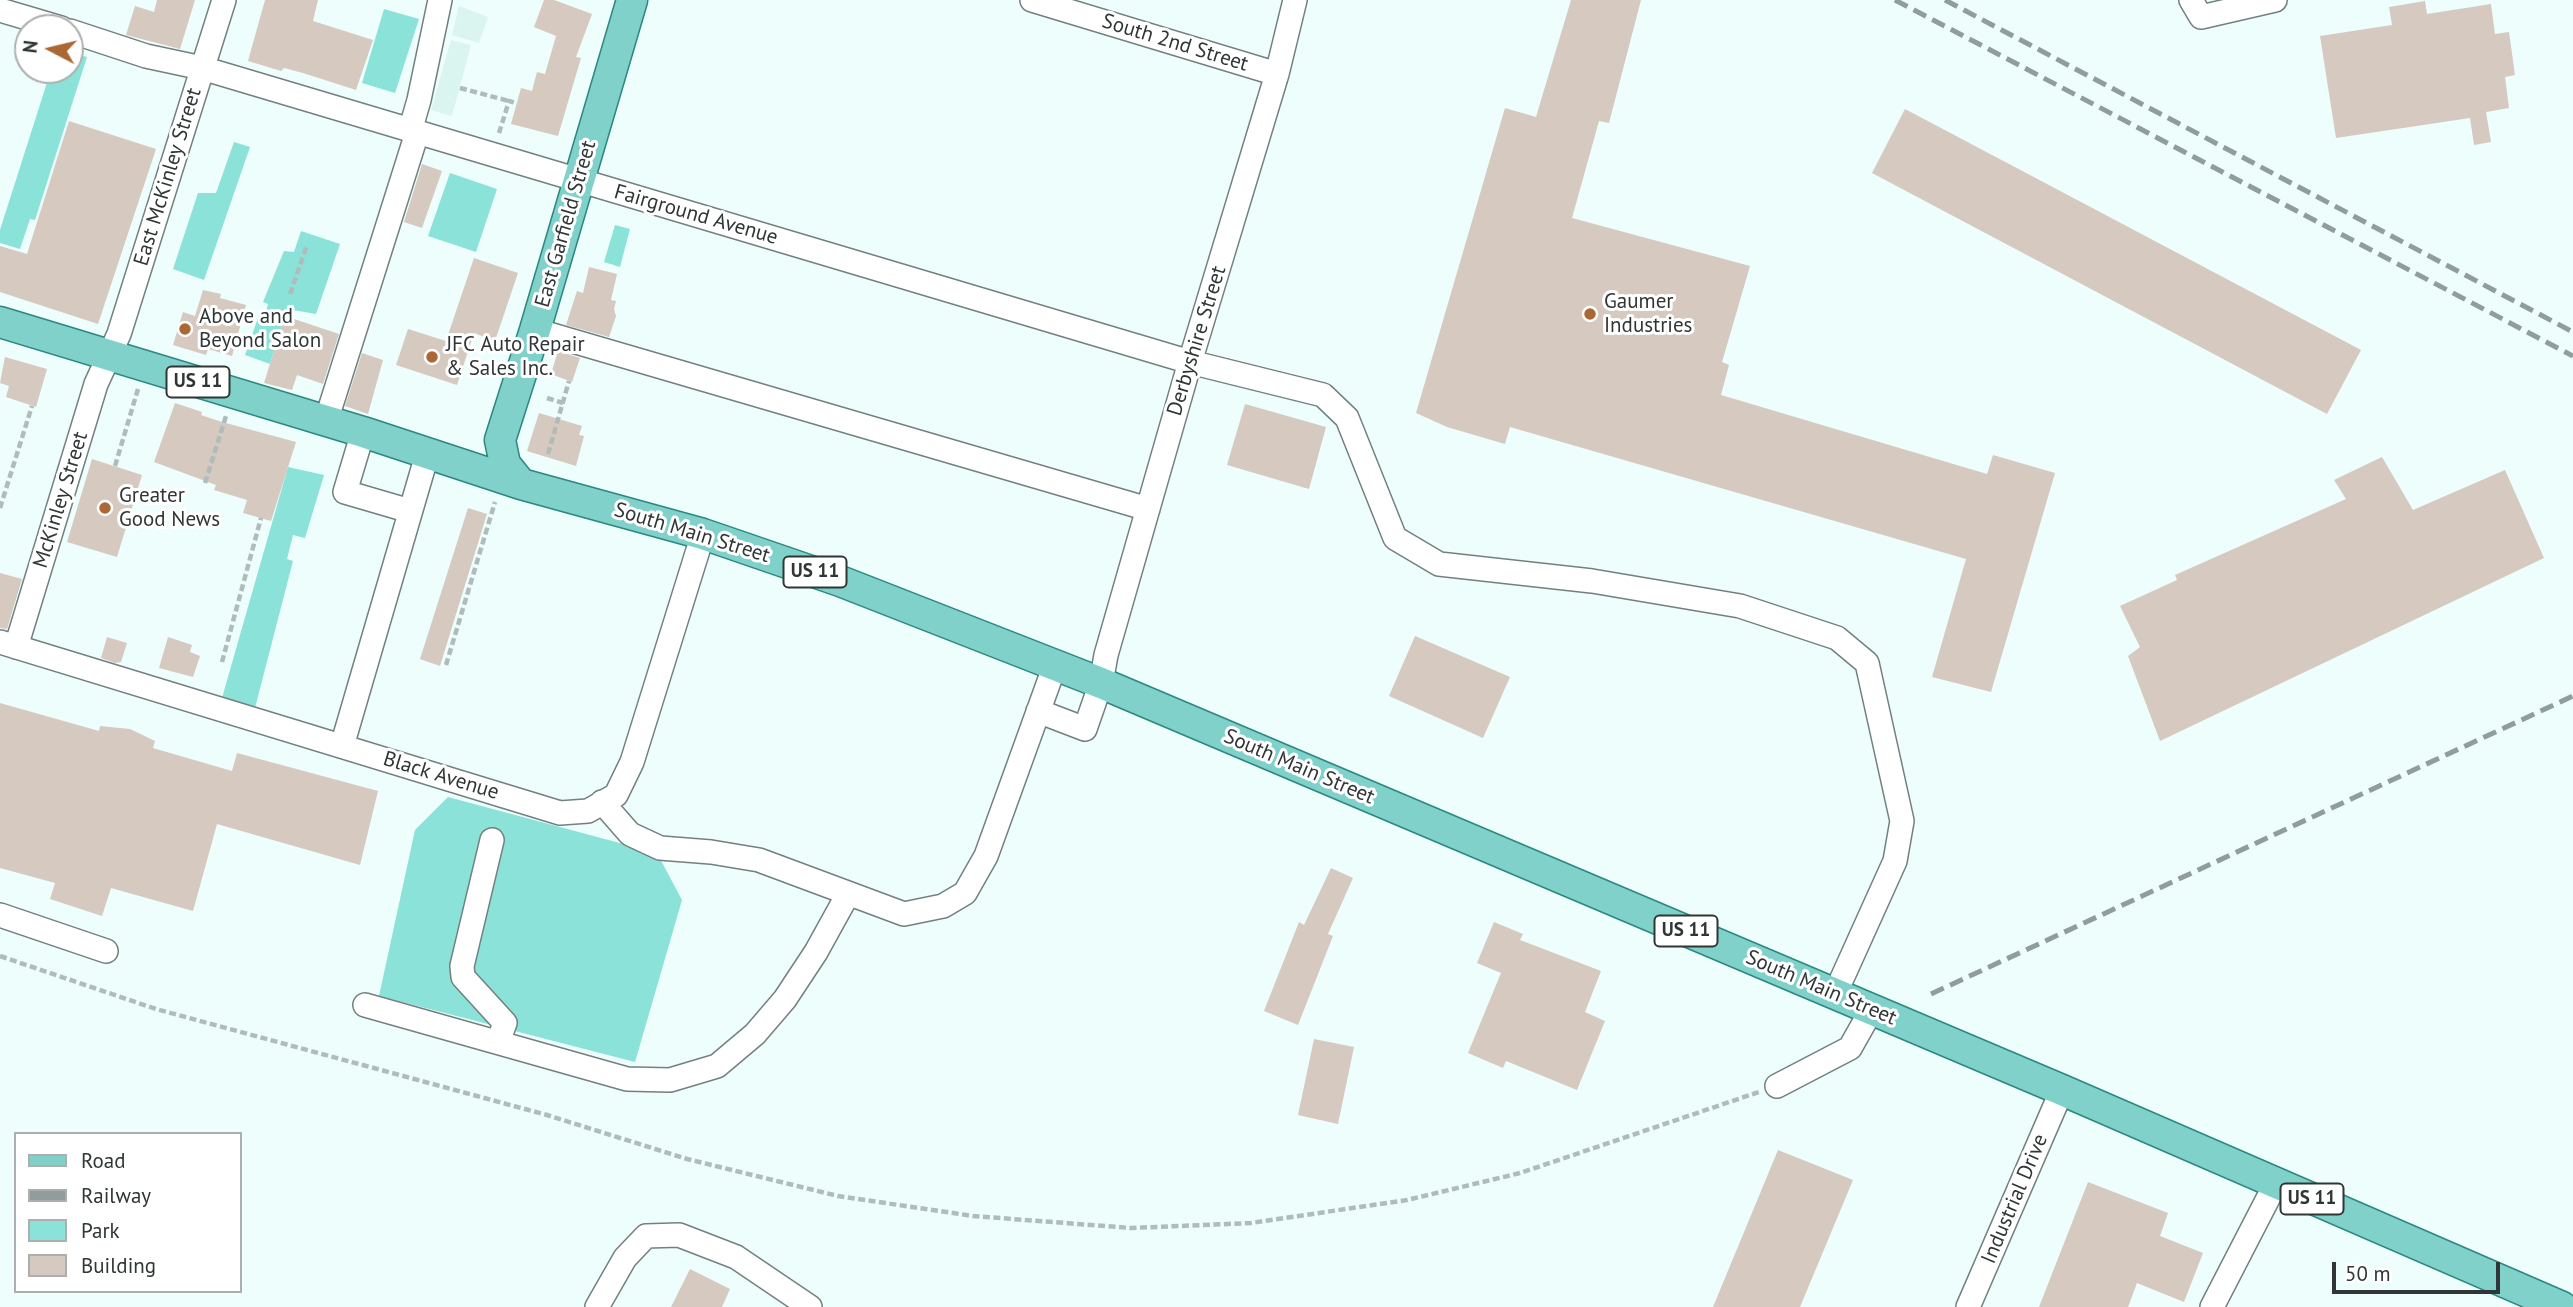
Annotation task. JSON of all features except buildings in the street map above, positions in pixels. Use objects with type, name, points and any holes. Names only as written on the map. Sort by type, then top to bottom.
[{"type":"main road","name":"East Garfield Street","points":[[500,440],[536,330],[632,0]]},
{"type":"main road","name":"South Main Street","points":[[0,322],[363,432],[465,466],[509,491],[703,534],[840,581],[1101,683],[2062,1090],[2563,1307]]},
{"type":"main road","points":[[465,466],[484,458],[500,440]]},
{"type":"main road","points":[[500,440],[509,491]]},
{"type":"street","name":"East McKinley Street","points":[[111,355],[224,0]]},
{"type":"street","points":[[326,421],[414,132],[440,0]]},
{"type":"street","name":"South 2nd Street","points":[[1032,0],[1277,74]]},
{"type":"street","name":"Derbyshire Street","points":[[1038,711],[1085,729],[1101,683],[1106,656],[1190,362],[1277,74],[1295,0]]},
{"type":"street","points":[[2191,0],[2202,17],[2275,0]]},
{"type":"street","name":"Fairground Avenue","points":[[84,36],[146,56],[202,68],[1190,362],[1323,395],[1347,418],[1395,538],[1439,564],[1592,581],[1740,606],[1837,638],[1867,663],[1902,821],[1895,862],[1835,994]]},
{"type":"street","points":[[536,330],[1148,509]]},
{"type":"street","name":"McKinley Street","points":[[8,645],[96,384],[111,355]]},
{"type":"street","points":[[363,432],[345,492],[410,512]]},
{"type":"street","points":[[342,746],[427,455]]},
{"type":"street","points":[[703,534],[632,762],[615,794],[603,803],[630,834],[660,848],[759,860],[904,914],[943,906],[965,893],[986,856],[1055,665]]},
{"type":"street","name":"Black Avenue","points":[[8,645],[560,813],[588,811],[603,803]]},
{"type":"street","points":[[492,840],[461,966],[463,977],[505,1023],[498,1042]]},
{"type":"street","points":[[365,1004],[627,1079],[670,1080],[718,1066],[755,1034],[785,999],[816,952],[848,894]]},
{"type":"street","points":[[0,915],[107,951]]},
{"type":"street","points":[[1777,1086],[1850,1048],[1872,1009]]},
{"type":"street","name":"Industrial Drive","points":[[1968,1307],[2062,1090]]},
{"type":"street","points":[[2212,1307],[2276,1183]]},
{"type":"street","points":[[597,1307],[625,1258],[646,1236],[679,1235],[736,1257],[810,1307]]},
{"type":"path","points":[[460,88],[516,103]]},
{"type":"path","points":[[499,132],[509,101]]},
{"type":"path","points":[[290,295],[307,245]]},
{"type":"path","points":[[548,454],[569,381]]},
{"type":"path","points":[[115,466],[138,388]]},
{"type":"path","points":[[547,398],[563,402]]},
{"type":"path","points":[[0,508],[33,407]]},
{"type":"path","points":[[205,483],[227,415]]},
{"type":"path","points":[[446,665],[509,491]]},
{"type":"path","points":[[222,662],[261,518]]},
{"type":"path","points":[[0,956],[156,1009],[521,1107],[687,1159],[813,1190],[973,1216],[1131,1228],[1251,1223],[1408,1200],[1520,1173],[1777,1086]]},
{"type":"shaded area","points":[[459,6],[488,17],[479,43],[452,35]]},
{"type":"shaded area","points":[[451,40],[471,45],[452,116],[431,110]]},
{"type":"green space","points":[[384,9],[419,19],[395,93],[362,83]]},
{"type":"green space","points":[[47,84],[78,84],[35,220],[30,219],[20,249],[0,243],[0,230]]},
{"type":"green space","points":[[234,142],[250,147],[204,280],[173,269],[198,193],[216,193]]},
{"type":"green space","points":[[450,173],[497,189],[476,252],[428,236]]},
{"type":"green space","points":[[615,225],[630,229],[620,267],[604,262]]},
{"type":"green space","points":[[301,231],[340,244],[316,314],[293,310],[286,313],[270,364],[245,355],[259,315],[265,315],[268,304],[263,302],[284,251],[294,252]]},
{"type":"green space","points":[[288,467],[324,475],[305,538],[293,535],[287,559],[293,561],[255,708],[222,698]]},
{"type":"green space","points":[[448,797],[657,853],[682,900],[635,1062],[379,996],[415,830]]},
{"type":"railway","points":[[1895,0],[2573,356]]},
{"type":"railway","points":[[1945,0],[2573,332]]},
{"type":"railway","points":[[1931,994],[2573,696]]},
{"type":"place","name":"Gaumer Industries","points":[[1590,314]]},
{"type":"place","name":"Above and Beyond Salon","points":[[185,329]]},
{"type":"place","name":"JFC Auto Repair & Sales Inc.","points":[[432,357]]},
{"type":"place","name":"Greater Good News","points":[[105,508]]}]
